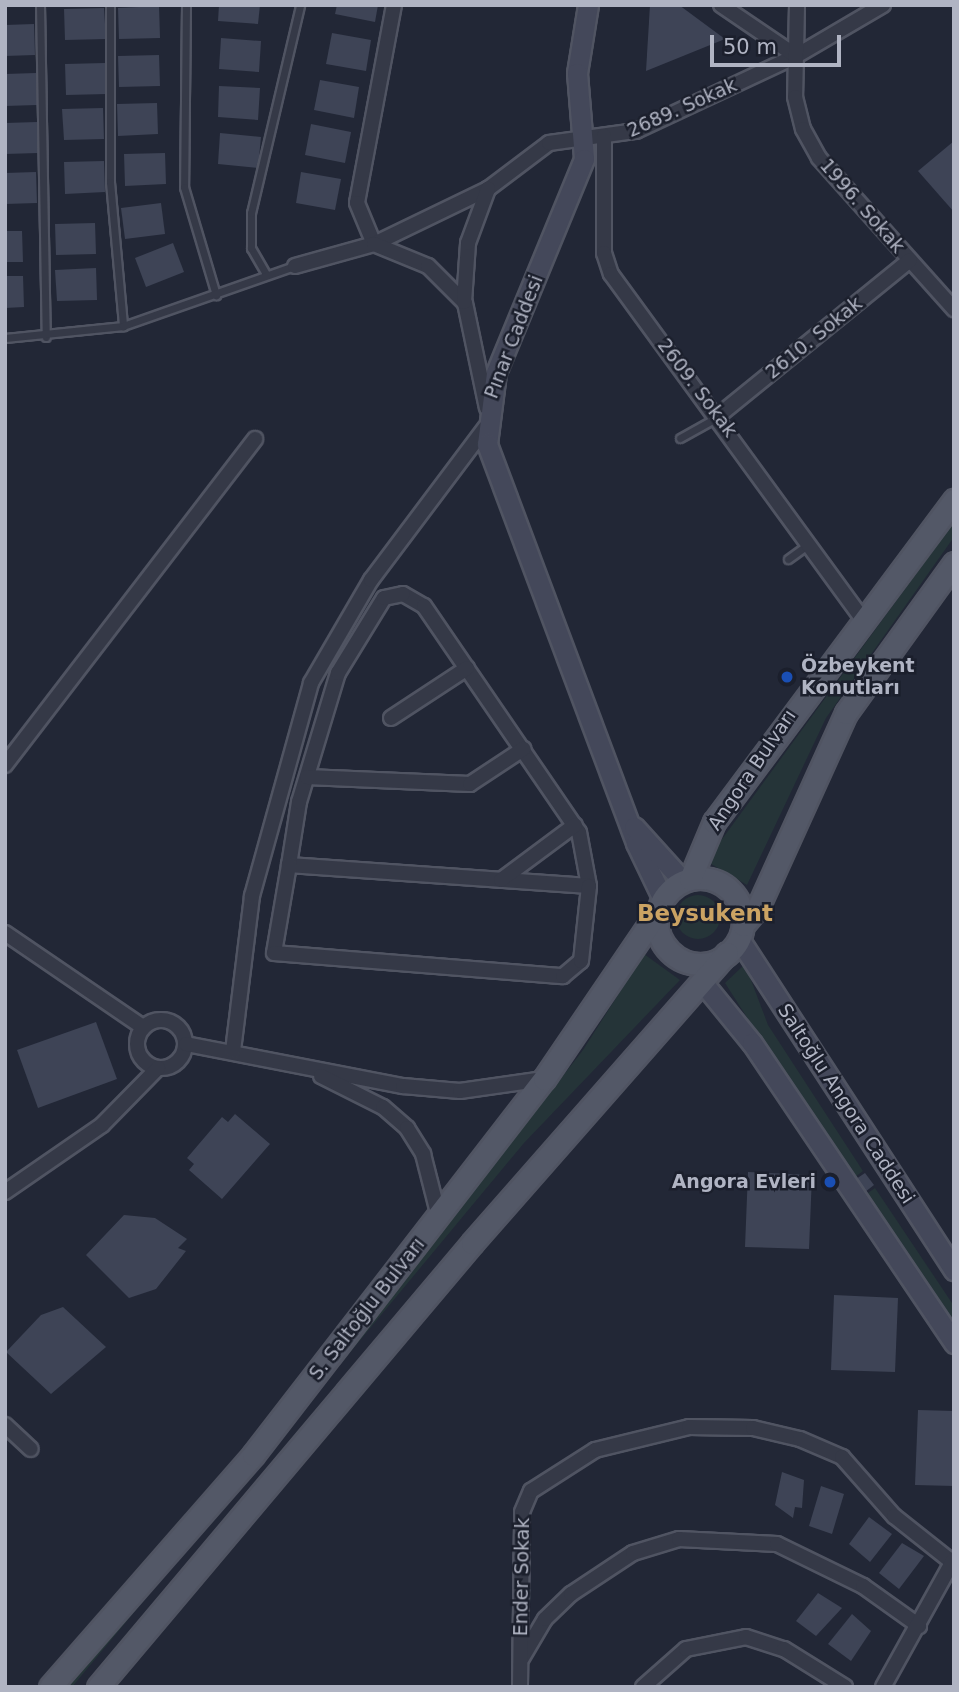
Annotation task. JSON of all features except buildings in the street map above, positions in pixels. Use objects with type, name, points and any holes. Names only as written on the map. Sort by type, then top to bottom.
[{"type":"main road","name":"Angora Bulvarı","points":[[686,880],[714,822],[861,617],[954,500]]},
{"type":"main road","points":[[736,939],[740,904],[728,887],[686,880],[661,905],[659,932],[676,956],[704,963],[736,939],[758,907],[846,713],[954,563]]},
{"type":"main road","name":"S. Saltoğlu Bulvarı","points":[[50,1687],[253,1455],[439,1217],[544,1079],[661,905]]},
{"type":"main road","name":"S. Saltoğlu Bulvarı","points":[[98,1687],[481,1232],[704,983],[736,939]]},
{"type":"street","points":[[394,5],[356,203],[374,244],[428,266],[464,303]]},
{"type":"street","name":"Pınar Caddesi","points":[[486,418],[596,136],[577,73],[588,5]]},
{"type":"street","points":[[721,5],[796,56]]},
{"type":"street","name":"1996. Sokak","points":[[797,5],[795,97],[819,158],[954,309]]},
{"type":"street","name":"2689. Sokak","points":[[295,266],[374,244],[488,189],[549,143],[636,131],[796,56],[883,5]]},
{"type":"street","name":"2609. Sokak","points":[[596,136],[607,264],[811,543],[861,617]]},
{"type":"street","points":[[488,189],[468,243],[464,303],[491,459],[661,905]]},
{"type":"street","name":"2610. Sokak","points":[[718,416],[910,260]]},
{"type":"street","points":[[233,1051],[252,896],[301,714],[322,656],[371,580],[486,418]]},
{"type":"street","points":[[5,765],[256,439]]},
{"type":"street","points":[[371,580],[387,595],[403,594],[424,606],[575,825],[589,886],[581,961],[563,976],[274,953],[307,776],[338,673],[387,595]]},
{"type":"street","points":[[391,718],[467,668]]},
{"type":"street","points":[[307,776],[470,783],[523,749]]},
{"type":"street","points":[[628,821],[686,880]]},
{"type":"street","points":[[501,880],[575,825]]},
{"type":"street","points":[[289,865],[589,886]]},
{"type":"street","points":[[5,933],[143,1027]]},
{"type":"street","name":"Saltoğlu Angora Caddesi","points":[[736,939],[954,1270]]},
{"type":"street","points":[[704,983],[737,1021],[954,1343]]},
{"type":"street","points":[[5,1192],[102,1125],[158,1068],[174,1065],[186,1044],[181,1029],[166,1020],[143,1027]]},
{"type":"street","points":[[143,1027],[137,1049],[158,1068]]},
{"type":"street","points":[[186,1044],[233,1051],[304,1068],[460,1091],[544,1079]]},
{"type":"street","points":[[304,1068],[383,1107],[407,1128],[423,1154],[439,1217]]},
{"type":"street","points":[[5,1425],[31,1450]]},
{"type":"street","name":"Ender Sokak","points":[[520,1687],[522,1512],[531,1491],[595,1450],[689,1427],[753,1428],[842,1457],[894,1516],[953,1560]]},
{"type":"street","points":[[521,1659],[545,1619],[570,1594],[633,1553],[679,1539],[726,1536],[777,1544],[863,1586],[919,1626]]},
{"type":"street","points":[[883,1687],[953,1560]]},
{"type":"street","points":[[643,1687],[686,1649],[746,1637],[784,1649],[845,1687]]},
{"type":"lane","points":[[40,5],[46,337]]},
{"type":"lane","points":[[110,5],[110,182],[123,326]]},
{"type":"lane","points":[[186,5],[184,187],[216,295]]},
{"type":"lane","points":[[266,274],[251,248],[251,213],[300,5]]},
{"type":"lane","points":[[5,338],[46,337],[123,326],[295,266]]},
{"type":"lane","points":[[680,438],[718,416]]},
{"type":"lane","points":[[788,559],[811,543]]},
{"type":"shaded area","points":[[954,522],[954,537],[826,718],[747,885],[706,861]]},
{"type":"shaded area","points":[[698,895],[713,902],[720,917],[713,932],[698,939],[683,932],[676,917],[683,902]]},
{"type":"shaded area","points":[[644,954],[680,980],[524,1143],[72,1687],[59,1687],[510,1144],[583,1050]]},
{"type":"shaded area","points":[[745,964],[768,1025],[863,1171],[851,1180],[725,983]]},
{"type":"shaded area","points":[[875,1188],[954,1306],[954,1332],[862,1197]]},
{"type":"place","name":"Özbeykent Konutları","points":[[787,677]]},
{"type":"place","name":"Angora Evleri","points":[[830,1182]]},
{"type":"district","name":"Beysukent","points":[[705,913]]}]
